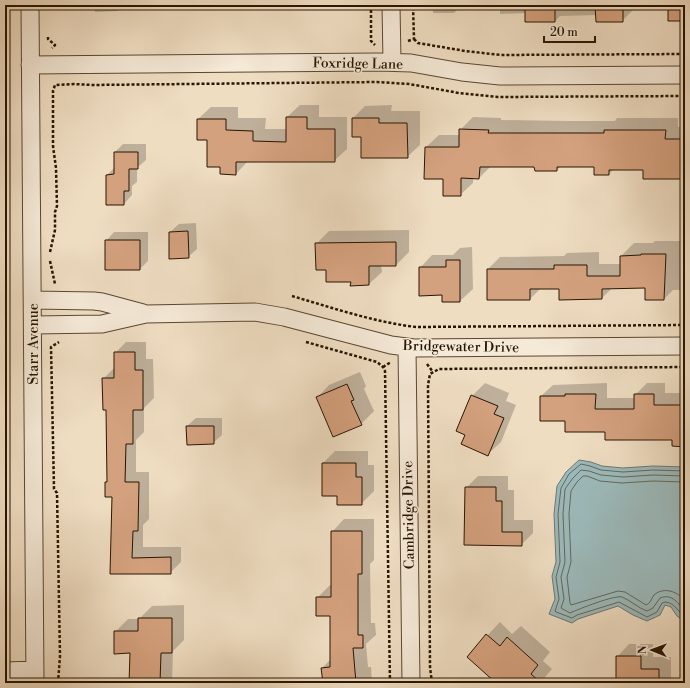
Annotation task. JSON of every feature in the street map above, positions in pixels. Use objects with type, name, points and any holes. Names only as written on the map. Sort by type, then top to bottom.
[{"type":"street","name":"Starr Avenue","points":[[30,5],[35,677]]},
{"type":"street","points":[[391,5],[392,62]]},
{"type":"street","name":"Foxridge Lane","points":[[30,65],[392,62],[418,64],[462,72],[500,76],[685,75]]},
{"type":"street","name":"Bridgewater Drive","points":[[33,300],[102,302],[146,314]]},
{"type":"street","name":"Bridgewater Drive","points":[[33,325],[102,324],[146,314],[245,312],[265,313],[284,317],[386,344],[407,347],[685,346]]},
{"type":"street","name":"Cambridge Drive","points":[[407,347],[409,644],[411,683]]},
{"type":"street","points":[[5,671],[35,677]]},
{"type":"path","points":[[413,5],[413,35]]},
{"type":"path","points":[[48,32],[48,39],[55,45],[52,49],[52,81],[55,85],[53,91],[53,146],[56,168],[57,206],[50,256],[55,284],[64,286],[64,300]]},
{"type":"path","points":[[414,39],[418,43],[464,51],[501,55],[685,54]]},
{"type":"path","points":[[55,85],[74,84],[92,86],[377,82],[421,86],[459,93],[498,97],[685,96]]},
{"type":"path","points":[[292,296],[402,326],[685,325]]},
{"type":"path","points":[[58,683],[60,656],[57,494],[54,489],[51,347],[65,339],[63,325]]},
{"type":"path","points":[[301,340],[377,362],[385,371],[390,683]]},
{"type":"path","points":[[432,683],[430,667],[428,393],[428,381],[430,374],[439,369],[685,367]]},
{"type":"water","points":[[579,460],[602,466],[623,468],[653,466],[685,467],[685,622],[677,616],[671,607],[665,605],[660,615],[647,621],[618,606],[578,619],[572,623],[549,614],[555,599],[552,576],[556,562],[554,514],[557,486],[566,472]]},
{"type":"building","points":[[525,5],[555,5],[555,22],[525,22]]},
{"type":"building","points":[[595,5],[623,5],[623,22],[596,22]]},
{"type":"building","points":[[668,5],[685,5],[685,21],[668,21]]},
{"type":"building","points":[[286,117],[307,117],[307,129],[335,129],[335,162],[236,162],[236,175],[220,174],[220,167],[207,167],[207,140],[197,140],[197,119],[226,119],[226,130],[253,131],[253,141],[286,142]]},
{"type":"building","points":[[352,118],[379,118],[379,123],[407,123],[408,158],[361,158],[361,137],[352,137]]},
{"type":"building","points":[[459,129],[489,130],[488,133],[604,133],[604,130],[666,130],[665,139],[685,139],[685,179],[643,179],[643,170],[609,170],[609,175],[594,175],[594,167],[557,167],[557,171],[535,171],[534,167],[480,167],[479,179],[461,178],[461,196],[443,196],[443,179],[424,179],[425,147],[459,147]]},
{"type":"building","points":[[114,152],[138,152],[138,169],[129,169],[129,191],[124,191],[124,205],[106,205],[106,175],[114,174]]},
{"type":"building","points":[[188,231],[189,258],[169,259],[169,232]]},
{"type":"building","points":[[105,240],[140,240],[140,270],[105,270]]},
{"type":"building","points":[[396,242],[396,266],[369,266],[369,285],[350,286],[351,282],[326,282],[326,270],[316,270],[315,243]]},
{"type":"building","points":[[666,254],[664,300],[645,300],[645,288],[602,289],[602,299],[559,300],[559,289],[530,289],[530,300],[487,300],[487,269],[554,269],[554,265],[587,265],[587,276],[620,276],[620,256]]},
{"type":"building","points":[[446,260],[460,260],[460,302],[442,302],[442,295],[419,296],[419,267],[446,267]]},
{"type":"building","points":[[114,352],[135,352],[135,370],[143,370],[143,410],[133,410],[133,444],[126,444],[125,482],[139,482],[138,531],[133,531],[132,558],[171,557],[171,574],[110,574],[112,497],[105,497],[105,482],[107,482],[106,410],[103,410],[102,378],[114,378]]},
{"type":"building","points":[[347,384],[354,400],[351,401],[362,425],[333,437],[316,397]]},
{"type":"building","points":[[565,394],[596,394],[595,409],[634,409],[634,394],[654,394],[654,405],[685,405],[685,447],[672,446],[672,440],[605,440],[605,432],[565,432],[565,421],[540,421],[540,396],[565,396]]},
{"type":"building","points":[[471,395],[498,406],[494,414],[504,418],[488,456],[461,444],[465,435],[456,431]]},
{"type":"building","points":[[186,426],[214,426],[214,444],[187,445]]},
{"type":"building","points":[[322,463],[356,463],[356,477],[362,477],[362,505],[337,505],[337,496],[322,496]]},
{"type":"building","points":[[465,487],[496,487],[496,501],[502,501],[502,532],[522,532],[522,546],[464,545]]},
{"type":"building","points":[[331,531],[362,531],[362,574],[358,574],[358,635],[363,635],[363,648],[353,648],[356,683],[323,683],[321,668],[330,667],[330,616],[316,616],[316,597],[331,597]]},
{"type":"building","points":[[138,618],[172,618],[172,653],[161,653],[160,683],[129,683],[130,653],[114,654],[114,631],[138,631]]},
{"type":"building","points":[[486,634],[500,646],[507,637],[538,665],[531,674],[541,683],[496,683],[467,657]]},
{"type":"building","points":[[616,656],[641,656],[641,669],[659,669],[659,683],[616,683]]}]
